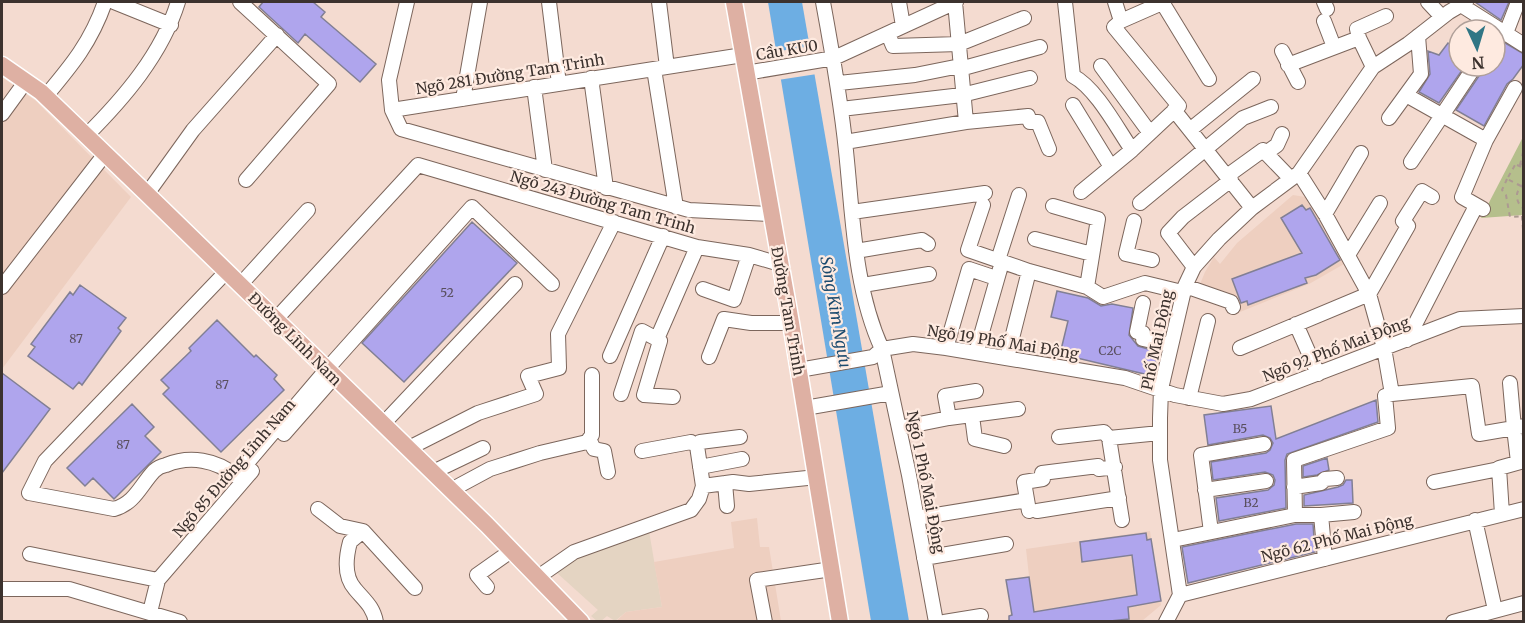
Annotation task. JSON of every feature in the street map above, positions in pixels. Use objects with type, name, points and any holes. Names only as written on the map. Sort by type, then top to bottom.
[{"type":"main road","name":"Đường Tam Trinh","points":[[734,2],[799,370],[813,407],[817,477],[840,621]]},
{"type":"main road","name":"Đường Lĩnh Nam","points":[[2,65],[45,97],[147,194],[409,448],[581,621]]},
{"type":"street","points":[[45,97],[76,60],[93,34],[105,2]]},
{"type":"street","points":[[114,2],[171,25]]},
{"type":"street","points":[[86,136],[120,102],[156,50],[171,25],[178,2]]},
{"type":"street","points":[[240,2],[328,84],[246,180]]},
{"type":"street","points":[[407,2],[389,80],[392,110],[401,129],[689,210],[771,214]]},
{"type":"street","points":[[463,99],[480,2]]},
{"type":"street","points":[[549,2],[559,84]]},
{"type":"street","points":[[659,2],[660,68],[676,207]]},
{"type":"street","points":[[799,370],[873,357],[882,349],[875,333],[856,251],[839,83],[823,2]]},
{"type":"street","points":[[898,2],[903,26]]},
{"type":"street","points":[[955,2],[966,123]]},
{"type":"street","name":"Cầu KU0","points":[[746,73],[834,58],[955,2]]},
{"type":"street","points":[[1065,2],[1073,76],[1096,97],[1132,150]]},
{"type":"street","points":[[1115,2],[1121,21]]},
{"type":"street","points":[[1209,79],[1162,2],[1121,21],[1114,27],[1252,207]]},
{"type":"street","points":[[1428,2],[1443,17]]},
{"type":"street","points":[[1507,30],[1518,2]]},
{"type":"street","points":[[1463,3],[1484,18]]},
{"type":"street","name":"Phố Mai Động","points":[[1180,595],[1160,460],[1160,433],[1161,389],[1183,289],[1194,267],[1219,239],[1252,207],[1295,176],[1373,67],[1463,3]]},
{"type":"street","points":[[1325,11],[1334,47]]},
{"type":"street","points":[[1373,67],[1357,29],[1386,15]]},
{"type":"street","points":[[888,34],[893,46],[959,44],[1024,18]]},
{"type":"street","points":[[1507,34],[1524,45]]},
{"type":"street","points":[[147,194],[194,130],[277,35]]},
{"type":"street","points":[[1389,118],[1421,74],[1418,36]]},
{"type":"street","points":[[1288,65],[1359,38]]},
{"type":"street","points":[[839,83],[915,75],[960,67],[1041,47]]},
{"type":"street","points":[[1282,51],[1298,82]]},
{"type":"street","name":"Ngõ 281 Đường Tam Trinh","points":[[392,110],[743,55]]},
{"type":"street","points":[[1101,66],[1150,133]]},
{"type":"street","points":[[591,78],[606,188]]},
{"type":"street","points":[[842,110],[962,95],[1030,78]]},
{"type":"street","points":[[1411,162],[1468,78]]},
{"type":"street","points":[[1191,129],[1253,79]]},
{"type":"street","points":[[2,114],[26,81]]},
{"type":"street","points":[[534,87],[545,170]]},
{"type":"street","points":[[1407,340],[1480,207],[1462,197],[1486,140],[1515,88]]},
{"type":"street","points":[[1236,93],[1250,115]]},
{"type":"street","points":[[1406,95],[1486,140]]},
{"type":"street","points":[[1072,105],[1111,167]]},
{"type":"street","points":[[1140,203],[1243,118],[1271,107]]},
{"type":"street","points":[[1082,192],[1177,108]]},
{"type":"street","points":[[845,142],[1028,116],[1030,122],[1038,122],[1049,149]]},
{"type":"street","points":[[1266,153],[1277,145],[1282,134]]},
{"type":"street","points":[[1194,267],[1168,233],[1263,150],[1295,176],[1325,214],[1369,294],[1384,348],[1392,394]]},
{"type":"street","points":[[1325,214],[1361,153]]},
{"type":"street","points":[[2,287],[105,154]]},
{"type":"street","name":"Ngõ 243 Đường Tam Trinh","points":[[276,318],[418,165],[697,247],[749,255],[780,264]]},
{"type":"street","points":[[1240,348],[1369,294],[1408,226],[1403,221],[1422,191],[1432,197]]},
{"type":"street","points":[[976,353],[996,268],[1018,195]]},
{"type":"street","points":[[852,212],[984,199],[968,250],[996,268]]},
{"type":"street","points":[[1348,255],[1380,203]]},
{"type":"street","points":[[1053,206],[1098,219],[1087,287]]},
{"type":"street","points":[[226,272],[45,461],[29,493],[114,509],[126,506],[156,469],[175,461],[192,458],[226,468],[236,476],[331,373],[472,207],[552,284]]},
{"type":"street","points":[[240,285],[308,210]]},
{"type":"street","points":[[1134,221],[1126,254],[1153,258],[1147,284]]},
{"type":"street","points":[[409,448],[478,413],[536,394],[528,376],[559,368],[558,334],[614,222]]},
{"type":"street","points":[[1116,231],[1130,236]]},
{"type":"street","points":[[610,356],[663,236]]},
{"type":"street","points":[[1035,239],[1092,254]]},
{"type":"street","points":[[856,251],[922,240],[928,244]]},
{"type":"street","points":[[657,339],[697,247]]},
{"type":"street","points":[[703,289],[734,300],[749,255]]},
{"type":"street","points":[[946,348],[969,269],[996,268],[1029,271],[1087,287],[1103,297],[1147,284],[1183,289],[1231,302],[1233,307]]},
{"type":"street","points":[[1007,358],[1029,271]]},
{"type":"street","points":[[863,285],[929,274]]},
{"type":"street","points":[[383,424],[515,284]]},
{"type":"street","points":[[1128,304],[1142,305],[1137,332],[1143,333],[1143,339],[1170,345]]},
{"type":"street","name":"Ngõ 92 Phố Mai Động","points":[[1161,389],[1189,398],[1222,404],[1236,403],[1460,319],[1524,316]]},
{"type":"street","points":[[710,357],[724,319],[751,323],[791,323]]},
{"type":"street","points":[[1189,398],[1208,321]]},
{"type":"street","points":[[1296,324],[1318,374]]},
{"type":"street","points":[[621,394],[642,331],[660,341],[644,395],[674,397]]},
{"type":"street","name":"Ngõ 19 Phố Mai Động","points":[[882,349],[902,345],[946,348],[1125,378],[1161,389]]},
{"type":"street","name":"Ngõ 1 Phố Mai Động","points":[[882,349],[936,621]]},
{"type":"street","name":"Ngõ 85 Đường Lĩnh Nam","points":[[150,612],[158,580],[331,373]]},
{"type":"street","points":[[451,490],[490,469],[540,453],[587,442],[592,435],[591,375]]},
{"type":"street","points":[[1434,482],[1499,470],[1521,462],[1519,427],[1510,383]]},
{"type":"street","points":[[1295,515],[1294,460],[1388,428],[1385,396],[1472,386],[1479,434],[1519,427]]},
{"type":"street","points":[[949,418],[945,396],[976,391]]},
{"type":"street","points":[[813,407],[891,393]]},
{"type":"street","points":[[899,428],[949,418],[1018,409]]},
{"type":"street","points":[[972,416],[975,439],[1004,446]]},
{"type":"street","points":[[1059,437],[1104,432],[1109,438],[1122,520]]},
{"type":"street","points":[[1109,438],[1160,433]]},
{"type":"street","points":[[697,446],[700,442],[740,437]]},
{"type":"street","points":[[589,439],[594,448],[604,451],[609,471]]},
{"type":"street","points":[[538,577],[574,552],[691,510],[699,499],[703,486],[697,446],[691,442],[642,451]]},
{"type":"street","points":[[1211,532],[1201,455],[1264,444]]},
{"type":"street","points":[[433,472],[483,448]]},
{"type":"street","points":[[700,467],[741,459]]},
{"type":"street","points":[[1031,507],[1024,482],[1043,479],[1042,473],[1098,466],[1099,469],[1115,467]]},
{"type":"street","points":[[1499,470],[1502,514]]},
{"type":"street","points":[[703,486],[817,477]]},
{"type":"street","points":[[1294,487],[1337,478]]},
{"type":"street","points":[[1205,490],[1266,480]]},
{"type":"street","points":[[725,483],[727,506]]},
{"type":"street","points":[[917,518],[1119,498]]},
{"type":"street","points":[[318,509],[340,526],[363,531],[415,588]]},
{"type":"street","name":"Ngõ 62 Phố Mai Động","points":[[1180,595],[1524,509]]},
{"type":"street","points":[[1173,540],[1295,515],[1354,512]]},
{"type":"street","points":[[1321,515],[1325,559]]},
{"type":"street","points":[[1475,520],[1495,610]]},
{"type":"street","points":[[363,531],[350,542],[347,573],[353,587],[369,604],[376,621]]},
{"type":"street","points":[[924,558],[1006,544]]},
{"type":"street","points":[[487,587],[477,575],[511,551]]},
{"type":"street","points":[[30,554],[158,580]]},
{"type":"street","points":[[765,621],[757,580],[832,569]]},
{"type":"street","points":[[2,589],[69,589],[180,621]]},
{"type":"street","points":[[1166,621],[1180,595]]},
{"type":"street","points":[[1453,621],[1524,603]]},
{"type":"street","points":[[944,621],[981,616]]},
{"type":"path","points":[[1524,148],[1521,166],[1515,165],[1502,190],[1506,195],[1510,217],[1523,216],[1524,242]]},
{"type":"path","points":[[1507,179],[1522,185],[1516,196],[1524,209]]},
{"type":"path","points":[[1524,192],[1524,201]]},
{"type":"shaded area","points":[[2,77],[36,101],[131,197],[2,369]]},
{"type":"shaded area","points":[[1293,195],[1305,197],[1319,215],[1344,264],[1309,284],[1240,312],[1234,300],[1198,289],[1214,257],[1220,264],[1237,243]]},
{"type":"shaded area","points":[[757,518],[760,547],[769,547],[781,621],[615,622],[626,612],[662,607],[654,562],[734,548],[731,522]]},
{"type":"shaded area","points":[[649,531],[662,607],[626,612],[615,621],[607,616],[597,621],[591,616],[598,610],[556,572],[570,560]]},
{"type":"shaded area","points":[[1150,531],[1161,605],[1142,621],[1013,621],[1006,580],[1029,576],[1026,549]]},
{"type":"green space","points":[[1523,137],[1523,215],[1481,218],[1482,216]]},
{"type":"water","name":"Sông Kim Ngưu","points":[[768,2],[802,2],[909,621],[871,621]]},
{"type":"pier","points":[[812,46],[817,74],[778,80],[773,52]]},
{"type":"building","points":[[263,2],[313,2],[325,12],[321,17],[376,64],[360,82],[305,34],[298,43],[259,7]]},
{"type":"building","points":[[1475,2],[1509,2],[1502,18],[1498,18]]},
{"type":"building","points":[[1447,44],[1447,78],[1457,78],[1439,103],[1419,92],[1430,74],[1428,51],[1439,55]]},
{"type":"building","points":[[1507,44],[1524,54],[1524,64],[1507,84],[1484,126],[1456,110],[1478,78],[1507,78]]},
{"type":"building","points":[[1302,205],[1306,210],[1310,208],[1340,260],[1316,275],[1305,278],[1307,283],[1248,305],[1247,301],[1241,303],[1232,279],[1302,253],[1281,218]]},
{"type":"building","points":[[472,222],[517,263],[404,382],[362,343]]},
{"type":"building","points":[[80,285],[126,318],[118,328],[121,331],[82,385],[79,382],[73,389],[28,356],[35,347],[31,344],[70,292],[73,295]]},
{"type":"building","points":[[1057,291],[1088,298],[1101,306],[1112,304],[1133,308],[1129,335],[1138,346],[1158,352],[1153,376],[1060,354],[1068,321],[1051,317]]},
{"type":"building","points":[[217,320],[254,357],[256,355],[277,375],[274,379],[284,390],[221,452],[163,394],[169,388],[161,380],[191,351],[189,348]]},
{"type":"building","points":[[2,373],[50,409],[2,473]]},
{"type":"building","points":[[1376,400],[1378,422],[1287,454],[1285,460],[1286,508],[1219,521],[1216,498],[1268,490],[1274,485],[1275,480],[1273,475],[1265,472],[1213,480],[1211,462],[1266,453],[1273,443],[1270,438],[1263,435],[1208,445],[1204,415],[1271,406],[1276,439]]},
{"type":"building","points":[[132,404],[154,427],[145,436],[161,452],[114,499],[93,478],[85,486],[67,468]]},
{"type":"building","points":[[1327,458],[1329,470],[1303,477],[1303,466]]},
{"type":"building","points":[[1346,480],[1352,480],[1353,503],[1304,506],[1304,495],[1338,487]]},
{"type":"building","points":[[1296,524],[1313,524],[1315,552],[1188,583],[1182,547]]},
{"type":"building","points":[[1146,533],[1147,540],[1151,539],[1161,601],[1128,607],[1129,619],[1009,621],[1009,616],[1012,615],[1006,580],[1029,577],[1034,612],[1137,595],[1132,555],[1082,562],[1080,542]]}]
